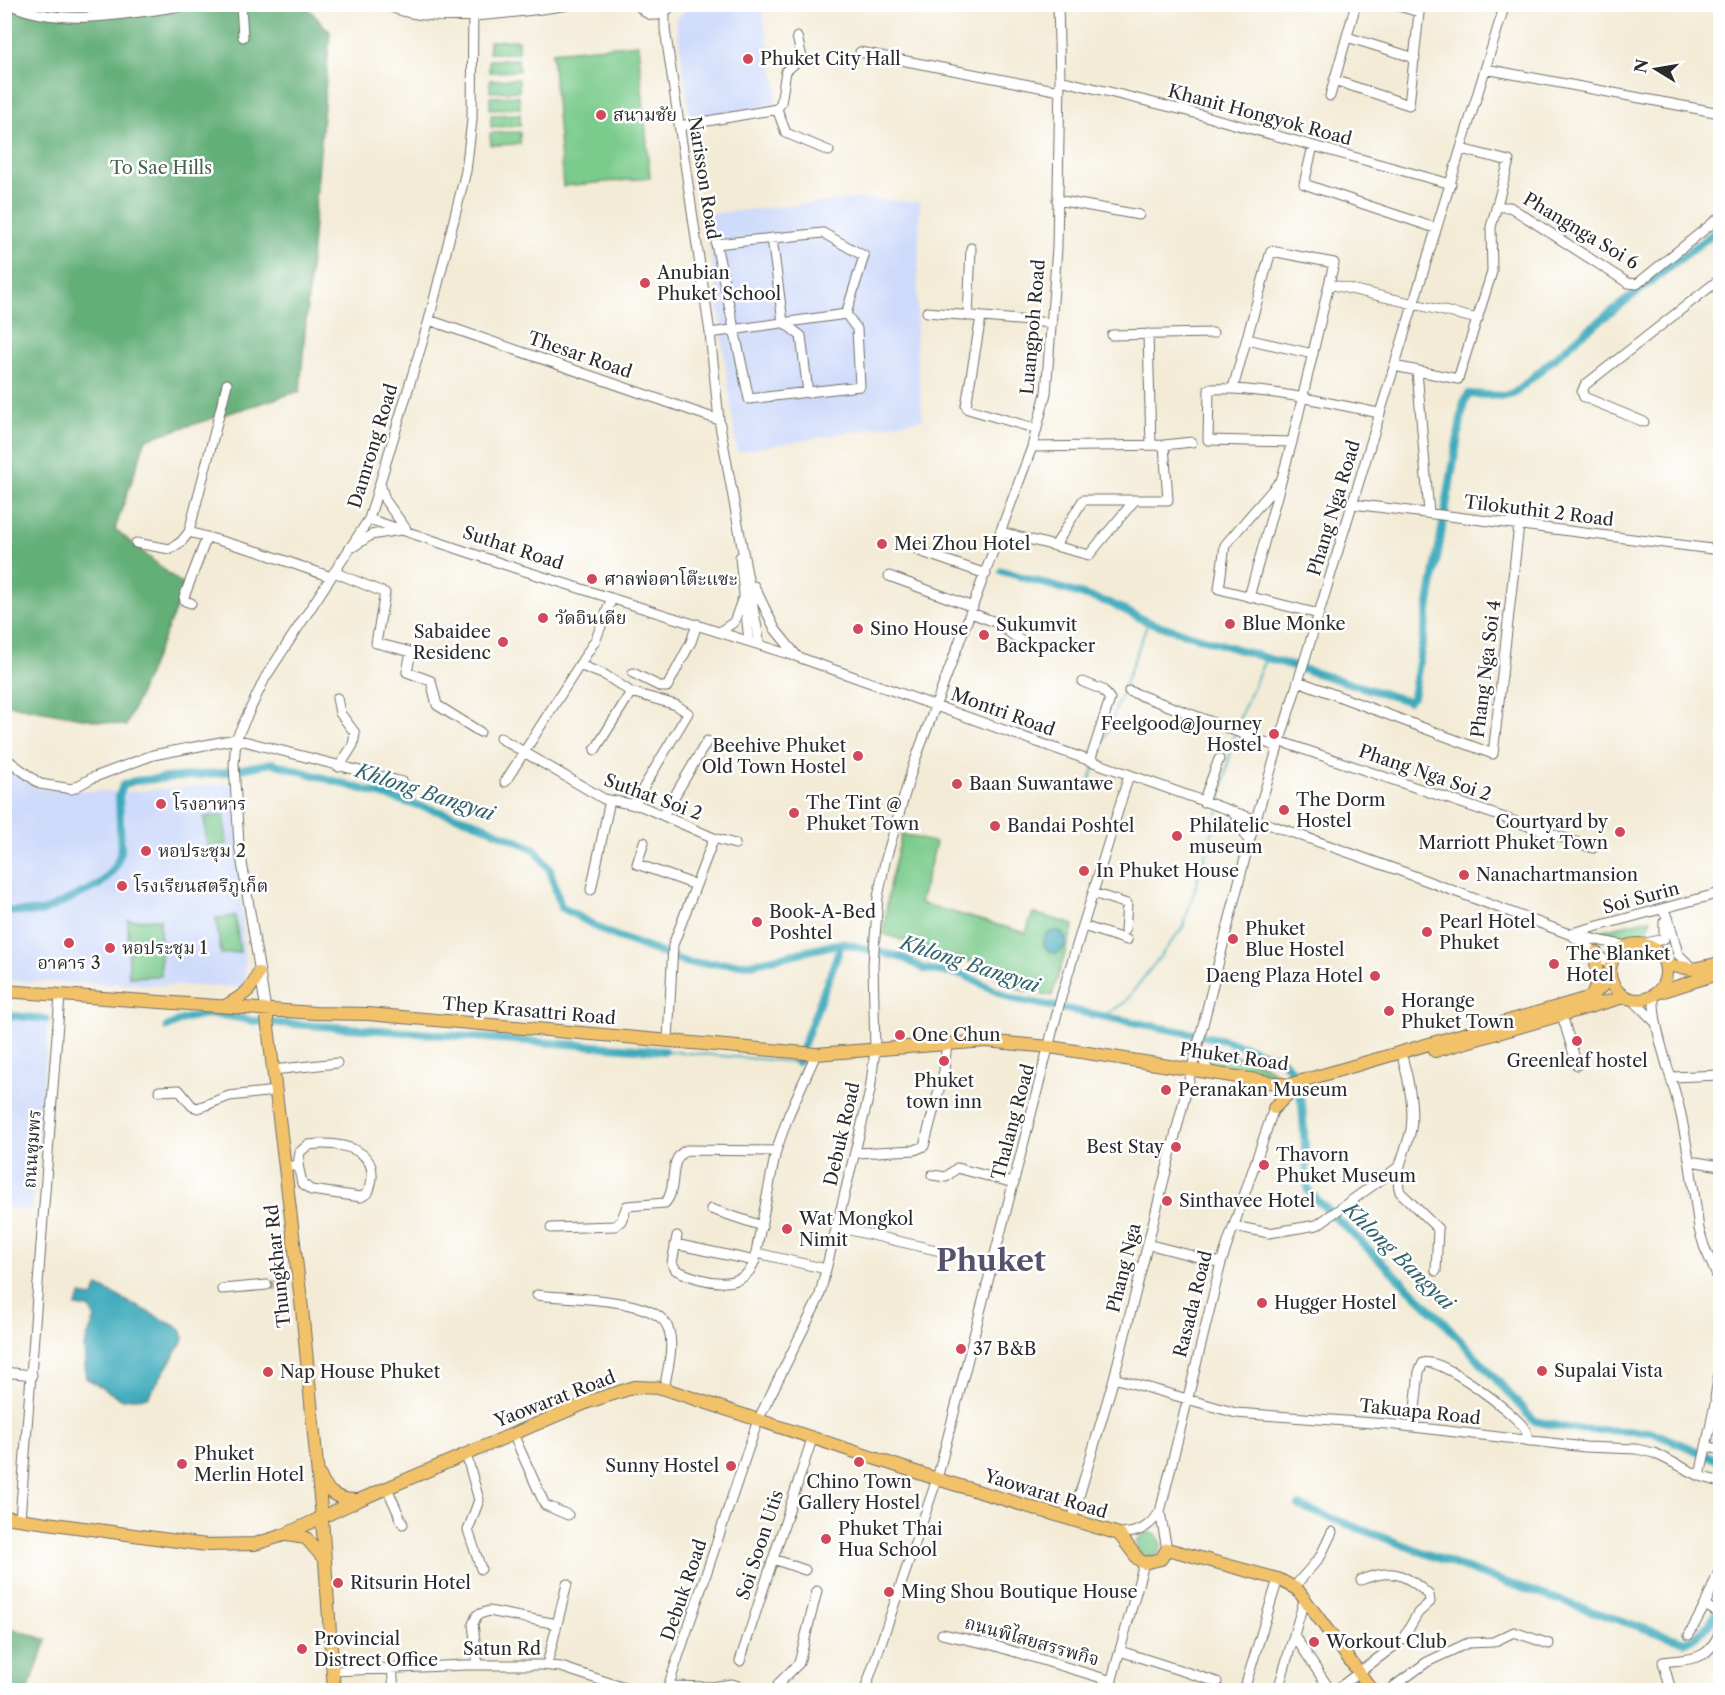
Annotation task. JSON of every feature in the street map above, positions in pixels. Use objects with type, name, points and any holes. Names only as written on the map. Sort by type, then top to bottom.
[{"type":"main road","points":[[1591,997],[1610,972],[1614,957],[1626,946],[1642,944],[1660,955],[1665,965],[1663,984],[1655,994]]},
{"type":"main road","points":[[1591,997],[1596,982],[1596,952]]},
{"type":"main road","points":[[1665,965],[1693,969],[1720,963]]},
{"type":"main road","points":[[225,1006],[254,984],[258,972]]},
{"type":"main road","points":[[1610,972],[1615,989],[1629,998],[1646,999],[1720,973]]},
{"type":"main road","name":"Thep Krasattri Road","points":[[4,991],[225,1006],[267,1017],[368,1014],[813,1054],[986,1041],[1050,1047]]},
{"type":"main road","name":"Phuket Road","points":[[1050,1047],[1209,1072],[1289,1088],[1522,1021],[1591,997]]},
{"type":"main road","name":"Phuket Road","points":[[1522,1021],[1562,1015],[1629,998]]},
{"type":"main road","name":"Thungkhar Rd","points":[[267,1017],[285,1167],[293,1282],[318,1471],[334,1690]]},
{"type":"main road","points":[[1266,1083],[1272,1092],[1274,1108]]},
{"type":"main road","name":"Rasada Road","points":[[1274,1108],[1289,1088]]},
{"type":"main road","name":"Yaowarat Road","points":[[4,1517],[206,1545],[255,1544],[284,1535],[358,1500],[612,1392],[635,1388],[664,1389],[937,1479],[1119,1534]]},
{"type":"main road","points":[[318,1471],[322,1483],[337,1497],[358,1500]]},
{"type":"main road","points":[[1119,1534],[1138,1559],[1144,1563],[1161,1559],[1167,1549],[1278,1579],[1294,1587],[1305,1597],[1372,1690]]},
{"type":"main road","points":[[284,1535],[306,1538],[326,1561]]},
{"type":"street","points":[[9,4],[38,15],[78,17],[197,4]]},
{"type":"street","points":[[241,4],[243,38]]},
{"type":"street","points":[[385,4],[399,12],[419,17],[473,15],[578,4]]},
{"type":"street","name":"Damrong Road","points":[[267,1017],[239,844],[234,765],[236,739],[265,678],[369,519],[429,320],[466,171],[472,120],[473,4]]},
{"type":"street","name":"Narisson Road","points":[[638,4],[645,13],[655,16],[665,29]]},
{"type":"street","name":"Luangpoh Road","points":[[935,705],[1032,447],[1046,393],[1052,323],[1057,200],[1060,80],[1058,4]]},
{"type":"street","points":[[1330,96],[1356,4]]},
{"type":"street","points":[[1334,80],[1409,105],[1419,8],[1392,4]]},
{"type":"street","name":"Phang Nga Road","points":[[1203,1023],[1255,820],[1505,4]]},
{"type":"street","points":[[655,16],[669,8]]},
{"type":"street","name":"Narisson Road","points":[[669,8],[665,29],[710,333],[719,420],[740,546],[749,641]]},
{"type":"street","points":[[679,126],[777,109],[781,103],[786,71],[802,57],[797,37]]},
{"type":"street","points":[[1347,37],[1415,58]]},
{"type":"street","points":[[860,52],[1059,91]]},
{"type":"street","points":[[1486,69],[1720,113]]},
{"type":"street","name":"Khanit Hongyok Road","points":[[1060,80],[1187,111],[1451,184]]},
{"type":"street","points":[[777,109],[786,133],[829,150]]},
{"type":"street","points":[[1313,146],[1304,184],[1436,228]]},
{"type":"street","name":"Phangnga Soi 6","points":[[1461,149],[1509,161],[1497,207],[1510,207],[1628,284],[1637,284],[1720,217]]},
{"type":"street","points":[[1057,200],[1139,215]]},
{"type":"street","points":[[1394,366],[1458,379],[1492,272],[1491,227],[1497,207]]},
{"type":"street","points":[[823,233],[864,256],[846,314],[857,329],[860,387],[749,399],[717,244],[823,233]]},
{"type":"street","points":[[772,238],[783,322],[801,336],[808,393]]},
{"type":"street","points":[[968,316],[971,248]]},
{"type":"street","points":[[1233,388],[1271,251],[1334,263],[1292,442],[1249,597]]},
{"type":"street","points":[[1644,423],[1584,397],[1582,392],[1585,385],[1720,279]]},
{"type":"street","points":[[1329,284],[1478,319]]},
{"type":"street","points":[[927,312],[1052,323]]},
{"type":"street","points":[[710,333],[846,314]]},
{"type":"street","points":[[981,317],[966,406],[968,409],[1037,429]]},
{"type":"street","name":"Thesar Road","points":[[429,320],[686,411],[719,420]]},
{"type":"street","points":[[1112,335],[1213,333]]},
{"type":"street","points":[[1148,334],[1152,445]]},
{"type":"street","points":[[1247,339],[1313,354]]},
{"type":"street","points":[[1417,371],[1433,514]]},
{"type":"street","points":[[136,543],[170,549],[181,542],[189,532],[227,384]]},
{"type":"street","points":[[1292,442],[1208,440],[1209,388],[1233,388],[1303,398],[1379,413]]},
{"type":"street","points":[[1032,447],[1164,445],[1192,442]]},
{"type":"street","points":[[1055,546],[1083,500],[1168,500],[1164,445]]},
{"type":"street","points":[[1282,478],[1226,545],[1219,589],[1319,614]]},
{"type":"street","points":[[349,550],[371,535],[406,529],[385,500],[380,483]]},
{"type":"street","points":[[1001,532],[1089,555],[1134,501]]},
{"type":"street","name":"Tilokuthit 2 Road","points":[[1353,504],[1720,550]]},
{"type":"street","name":"Suthat Road","points":[[369,519],[406,529],[512,567],[760,645]]},
{"type":"street","name":"Phang Nga Soi 4","points":[[1298,681],[1492,754],[1519,525]]},
{"type":"street","points":[[189,532],[260,552],[385,593],[376,643],[411,652],[407,672],[431,681],[437,705],[480,732]]},
{"type":"street","points":[[191,603],[184,601],[185,594],[207,537]]},
{"type":"street","name":"Narisson Road","points":[[740,546],[747,570],[760,645]]},
{"type":"street","points":[[919,551],[986,574]]},
{"type":"street","points":[[747,570],[764,610],[782,639],[798,657]]},
{"type":"street","points":[[889,576],[972,610],[995,622],[1024,643]]},
{"type":"street","points":[[721,632],[734,622],[743,595]]},
{"type":"street","points":[[505,782],[596,639],[612,598]]},
{"type":"street","points":[[633,673],[666,688],[688,648],[697,624]]},
{"type":"street","name":"Montri Road","points":[[760,645],[935,705],[1569,934],[1626,946]]},
{"type":"street","points":[[579,665],[605,675],[631,693],[676,705],[688,713],[633,805]]},
{"type":"street","points":[[1083,682],[1103,690],[1110,699],[1090,761]]},
{"type":"street","name":"Phang Nga Soi 2","points":[[1129,691],[1227,729],[1279,744],[1593,848]]},
{"type":"street","points":[[595,750],[631,693]]},
{"type":"street","points":[[338,698],[340,713],[355,733],[353,745],[339,767]]},
{"type":"street","name":"Debuk Road","points":[[668,1688],[758,1420],[812,1314],[826,1269],[870,1091],[875,1050],[874,958],[878,897],[890,843],[935,705]]},
{"type":"street","name":"Suthat Soi 2","points":[[500,738],[604,799],[664,814],[714,838],[673,945],[668,1040]]},
{"type":"street","points":[[4,757],[40,784],[72,789],[92,778],[153,755],[236,739],[403,782]]},
{"type":"street","points":[[664,814],[707,741]]},
{"type":"street","points":[[1203,802],[1219,759]]},
{"type":"street","name":"Thalang Road","points":[[865,1690],[937,1479],[1062,994],[1129,775]]},
{"type":"street","points":[[591,890],[610,800]]},
{"type":"street","points":[[1229,811],[1249,842]]},
{"type":"street","points":[[714,838],[735,844]]},
{"type":"street","points":[[644,842],[637,864],[696,885]]},
{"type":"street","points":[[1083,926],[1126,935],[1128,904],[1093,893]]},
{"type":"street","name":"Soi Surin","points":[[1569,934],[1720,893]]},
{"type":"street","points":[[1642,944],[1664,939],[1662,909]]},
{"type":"street","points":[[1662,909],[1668,917],[1678,954],[1693,969]]},
{"type":"street","name":"Montri Road","points":[[1569,934],[1596,952],[1610,972]]},
{"type":"street","points":[[1665,965],[1678,954]]},
{"type":"street","points":[[1655,994],[1654,1022],[1672,1077],[1690,1161],[1699,1229],[1720,1283]]},
{"type":"street","name":"ถนนชุมพร","points":[[20,1519],[60,996]]},
{"type":"street","points":[[1629,998],[1654,1022]]},
{"type":"street","points":[[1562,1015],[1578,1065]]},
{"type":"street","name":"Phang Nga","points":[[1072,1520],[1114,1378],[1203,1023]]},
{"type":"street","points":[[856,1153],[915,1150],[924,1146],[944,1071],[947,1043]]},
{"type":"street","points":[[1196,1045],[1209,1072]]},
{"type":"street","points":[[813,1054],[776,1151],[756,1257],[749,1272],[731,1282],[703,1279],[673,1268],[676,1240],[756,1257],[826,1269]]},
{"type":"street","points":[[1402,1056],[1412,1123],[1397,1185],[1400,1192],[1440,1232],[1436,1271]]},
{"type":"street","points":[[273,1070],[337,1063]]},
{"type":"street","points":[[1672,1077],[1720,1075]]},
{"type":"street","points":[[159,1091],[180,1091],[192,1106],[198,1108],[229,1096],[276,1091]]},
{"type":"street","name":"Rasada Road","points":[[1161,1512],[1221,1263],[1274,1108]]},
{"type":"street","points":[[308,1144],[354,1150],[368,1157],[371,1164],[371,1186],[368,1193],[361,1197],[307,1188],[302,1183],[298,1165],[300,1152],[308,1144]]},
{"type":"street","points":[[551,1228],[615,1226],[621,1221],[627,1206],[665,1203],[670,1196],[676,1160],[687,1150],[776,1151]]},
{"type":"street","points":[[1690,1161],[1720,1166]]},
{"type":"street","points":[[285,1167],[298,1165]]},
{"type":"street","points":[[1234,1226],[1277,1233],[1308,1228],[1326,1220],[1400,1166]]},
{"type":"street","points":[[932,1175],[946,1177],[957,1168],[1014,1183]]},
{"type":"street","points":[[711,1209],[762,1226]]},
{"type":"street","points":[[837,1227],[992,1263]]},
{"type":"street","points":[[1147,1244],[1221,1263]]},
{"type":"street","points":[[222,1289],[267,1285]]},
{"type":"street","points":[[537,1295],[623,1303],[663,1318],[670,1338],[664,1389]]},
{"type":"street","points":[[1413,1428],[1419,1372],[1423,1363],[1431,1361],[1464,1378],[1520,1423],[1529,1441]]},
{"type":"street","points":[[1700,1476],[1720,1367]]},
{"type":"street","points":[[4,1372],[32,1375]]},
{"type":"street","name":"Takuapa Road","points":[[1114,1378],[1187,1401],[1236,1413],[1645,1451],[1700,1476],[1720,1482]]},
{"type":"street","points":[[1715,1404],[1720,1392]]},
{"type":"street","points":[[513,1434],[545,1505],[568,1515]]},
{"type":"street","name":"Soi Soon Utis","points":[[740,1661],[812,1439]]},
{"type":"street","points":[[1707,1446],[1720,1450]]},
{"type":"street","points":[[466,1454],[479,1500],[468,1530],[481,1569]]},
{"type":"street","points":[[387,1488],[403,1524]]},
{"type":"street","points":[[1119,1534],[1133,1534],[1148,1528],[1161,1512]]},
{"type":"street","points":[[1161,1512],[1167,1549]]},
{"type":"street","points":[[1294,1587],[1320,1557],[1332,1532]]},
{"type":"street","points":[[773,1559],[805,1570]]},
{"type":"street","points":[[1110,1686],[1144,1563]]},
{"type":"street","points":[[1689,1635],[1708,1607],[1720,1569]]},
{"type":"street","points":[[1336,1690],[1402,1640],[1418,1613],[1430,1602],[1429,1595],[1423,1589],[1393,1572],[1380,1572],[1361,1580]]},
{"type":"street","points":[[1244,1690],[1278,1579]]},
{"type":"street","points":[[547,1665],[567,1584]]},
{"type":"street","points":[[776,1690],[779,1683],[799,1663],[817,1591]]},
{"type":"street","points":[[1278,1690],[1305,1597]]},
{"type":"street","points":[[1708,1607],[1720,1614]]},
{"type":"street","points":[[478,1665],[473,1624],[477,1615],[489,1611],[557,1624]]},
{"type":"street","points":[[1671,1690],[1664,1662],[1696,1658],[1718,1650],[1720,1631]]},
{"type":"street","points":[[1389,1690],[1428,1662],[1468,1643],[1493,1642],[1514,1632],[1549,1644]]},
{"type":"street","name":"ถนนพิไสยสรรพกิจ","points":[[942,1634],[988,1644],[1110,1686]]},
{"type":"street","points":[[1294,1635],[1330,1690]]},
{"type":"street","points":[[1120,1651],[1217,1682],[1215,1690]]},
{"type":"street","name":"Satun Rd","points":[[333,1671],[478,1665],[547,1665],[631,1690]]},
{"type":"street","points":[[392,1668],[394,1690]]},
{"type":"street","points":[[592,1690],[597,1679]]},
{"type":"street","points":[[668,1688],[711,1688],[732,1684],[751,1690]]},
{"type":"shaded area","points":[[689,5],[761,5],[777,89],[775,104],[762,109],[691,122],[676,20]]},
{"type":"shaded area","points":[[856,199],[920,202],[916,351],[923,419],[737,452],[706,214]]},
{"type":"shaded area","name":"โรงเรียนสตรีภูเก็ต","points":[[5,766],[37,789],[126,792],[235,783],[246,987],[5,981]]},
{"type":"shaded area","points":[[5,1019],[49,1023],[31,1211],[5,1208]]},
{"type":"green space","name":"To Sae Hills","points":[[4,5],[305,5],[330,32],[300,391],[146,439],[115,529],[185,587],[126,726],[5,704]]},
{"type":"green space","points":[[518,40],[518,53],[489,53],[489,41]]},
{"type":"green space","name":"สนามชัย","points":[[638,44],[650,178],[563,186],[552,52]]},
{"type":"green space","points":[[518,59],[519,71],[489,72],[489,60]]},
{"type":"green space","points":[[519,79],[519,91],[490,92],[490,80]]},
{"type":"green space","points":[[519,96],[520,108],[490,109],[490,97]]},
{"type":"green space","points":[[520,114],[520,126],[491,127],[491,115]]},
{"type":"green space","points":[[520,132],[520,144],[491,145],[490,133]]},
{"type":"green space","points":[[224,815],[227,844],[207,846],[204,817]]},
{"type":"green space","points":[[902,834],[936,843],[920,903],[1026,933],[1033,913],[1074,925],[1052,996],[1020,990],[965,959],[930,952],[915,944],[883,934],[890,882]]},
{"type":"green space","points":[[235,916],[240,952],[221,954],[216,918]]},
{"type":"green space","points":[[160,919],[161,976],[129,977],[128,920]]},
{"type":"green space","points":[[1651,919],[1647,931],[1623,937],[1604,935],[1603,930]]},
{"type":"green space","points":[[1217,1049],[1266,1066],[1288,1084],[1215,1070],[1207,1064],[1208,1052]]},
{"type":"green space","points":[[1149,1533],[1158,1536],[1161,1545],[1158,1554],[1149,1557],[1140,1554],[1137,1545],[1140,1536]]},
{"type":"green space","points":[[5,1626],[47,1640],[28,1690],[5,1690]]},
{"type":"water","points":[[1055,931],[1063,934],[1066,942],[1063,950],[1055,953],[1047,950],[1044,942],[1047,934]]},
{"type":"water","points":[[98,1286],[181,1329],[184,1339],[148,1397],[121,1399],[86,1378],[84,1346],[95,1318],[89,1308],[76,1306],[81,1295],[93,1297]]},
{"type":"waterway","points":[[1002,571],[1110,603],[1148,622],[1408,701],[1413,697],[1464,402],[1469,394],[1504,396],[1516,392],[1580,336],[1720,228]]},
{"type":"waterway","points":[[1097,760],[1148,622]]},
{"type":"waterway","points":[[1235,729],[1267,655]]},
{"type":"waterway","points":[[1220,802],[1234,735]]},
{"type":"waterway","name":"Khlong Bangyai","points":[[4,911],[42,912],[99,885],[108,876],[116,866],[121,851],[119,796],[123,785],[134,781],[220,773],[272,763],[472,821],[535,849],[550,870],[561,907],[608,933],[688,963],[751,964],[842,943],[904,958],[924,969],[964,975],[1010,998],[1224,1040],[1279,1058],[1293,1071],[1302,1104],[1308,1191],[1442,1320],[1534,1421],[1572,1429],[1652,1432],[1720,1461]]},
{"type":"waterway","points":[[1087,788],[1095,766]]},
{"type":"waterway","points":[[1105,1015],[1124,1003],[1183,927],[1219,811]]},
{"type":"waterway","points":[[797,1062],[842,943]]},
{"type":"waterway","points":[[4,1015],[46,1019]]},
{"type":"waterway","points":[[167,1027],[188,1018],[219,1015],[252,1021],[664,1051]]},
{"type":"waterway","points":[[664,1051],[806,1063]]},
{"type":"waterway","points":[[1299,1506],[1478,1573],[1685,1642],[1706,1628],[1720,1606]]},
{"type":"tunnel","points":[[267,1285],[287,1283]]},
{"type":"place","name":"Phuket City Hall","points":[[748,59]]},
{"type":"place","name":"สนามชัย","points":[[601,115]]},
{"type":"place","name":"Anubian Phuket School","points":[[645,283]]},
{"type":"place","name":"Mei Zhou Hotel","points":[[882,544]]},
{"type":"place","name":"ศาลพ่อตาโต๊ะแซะ","points":[[592,579]]},
{"type":"place","name":"วัดอินเดีย","points":[[543,618]]},
{"type":"place","name":"Blue Monke","points":[[1230,624]]},
{"type":"place","name":"Sino House","points":[[858,629]]},
{"type":"place","name":"Sukumvit Backpacker","points":[[984,635]]},
{"type":"place","name":"Sabaidee Residenc","points":[[503,642]]},
{"type":"place","name":"Feelgood@Journey Hostel","points":[[1274,734]]},
{"type":"place","name":"Beehive Phuket Old Town Hostel","points":[[858,756]]},
{"type":"place","name":"Baan Suwantawe","points":[[957,784]]},
{"type":"place","name":"โรงอาหาร","points":[[161,804]]},
{"type":"place","name":"The Dorm Hostel","points":[[1284,810]]},
{"type":"place","name":"The Tint @ Phuket Town","points":[[794,813]]},
{"type":"place","name":"Bandai Poshtel","points":[[995,826]]},
{"type":"place","name":"Courtyard by Marriott Phuket Town","points":[[1620,832]]},
{"type":"place","name":"Philatelic museum","points":[[1177,836]]},
{"type":"place","name":"หอประชุม 2","points":[[146,851]]},
{"type":"place","name":"In Phuket House","points":[[1084,871]]},
{"type":"place","name":"Nanachartmansion","points":[[1464,875]]},
{"type":"place","name":"โรงเรียนสตรีภูเก็ต","points":[[122,886]]},
{"type":"place","name":"Book-A-Bed Poshtel","points":[[757,922]]},
{"type":"place","name":"Pearl Hotel Phuket","points":[[1427,932]]},
{"type":"place","name":"Phuket Blue Hostel","points":[[1233,939]]},
{"type":"place","name":"อาคาร 3","points":[[69,943]]},
{"type":"place","name":"หอประชุม 1","points":[[110,948]]},
{"type":"place","name":"The Blanket Hotel","points":[[1554,964]]},
{"type":"place","name":"Daeng Plaza Hotel","points":[[1375,976]]},
{"type":"place","name":"Horange Phuket Town","points":[[1389,1011]]},
{"type":"place","name":"One Chun","points":[[900,1035]]},
{"type":"place","name":"Greenleaf hostel","points":[[1577,1041]]},
{"type":"place","name":"Phuket town inn","points":[[944,1061]]},
{"type":"place","name":"Peranakan Museum","points":[[1166,1090]]},
{"type":"place","name":"Best Stay","points":[[1176,1147]]},
{"type":"place","name":"Thavorn Phuket Museum","points":[[1264,1165]]},
{"type":"place","name":"Sinthavee Hotel","points":[[1167,1201]]},
{"type":"place","name":"Wat Mongkol Nimit","points":[[787,1229]]},
{"type":"place","name":"Hugger Hostel","points":[[1262,1303]]},
{"type":"place","name":"37 B&B","points":[[961,1349]]},
{"type":"place","name":"Supalai Vista","points":[[1542,1371]]},
{"type":"place","name":"Nap House Phuket","points":[[268,1372]]},
{"type":"place","name":"Chino Town Gallery Hostel","points":[[859,1462]]},
{"type":"place","name":"Phuket Merlin Hotel","points":[[182,1464]]},
{"type":"place","name":"Sunny Hostel","points":[[731,1466]]},
{"type":"place","name":"Phuket Thai Hua School","points":[[826,1539]]},
{"type":"place","name":"Ritsurin Hotel","points":[[338,1583]]},
{"type":"place","name":"Ming Shou Boutique House","points":[[889,1592]]},
{"type":"place","name":"Workout Club","points":[[1314,1642]]},
{"type":"place","name":"Provincial Distrect Office","points":[[302,1649]]},
{"type":"district","name":"Phuket","points":[[991,1261]]}]
